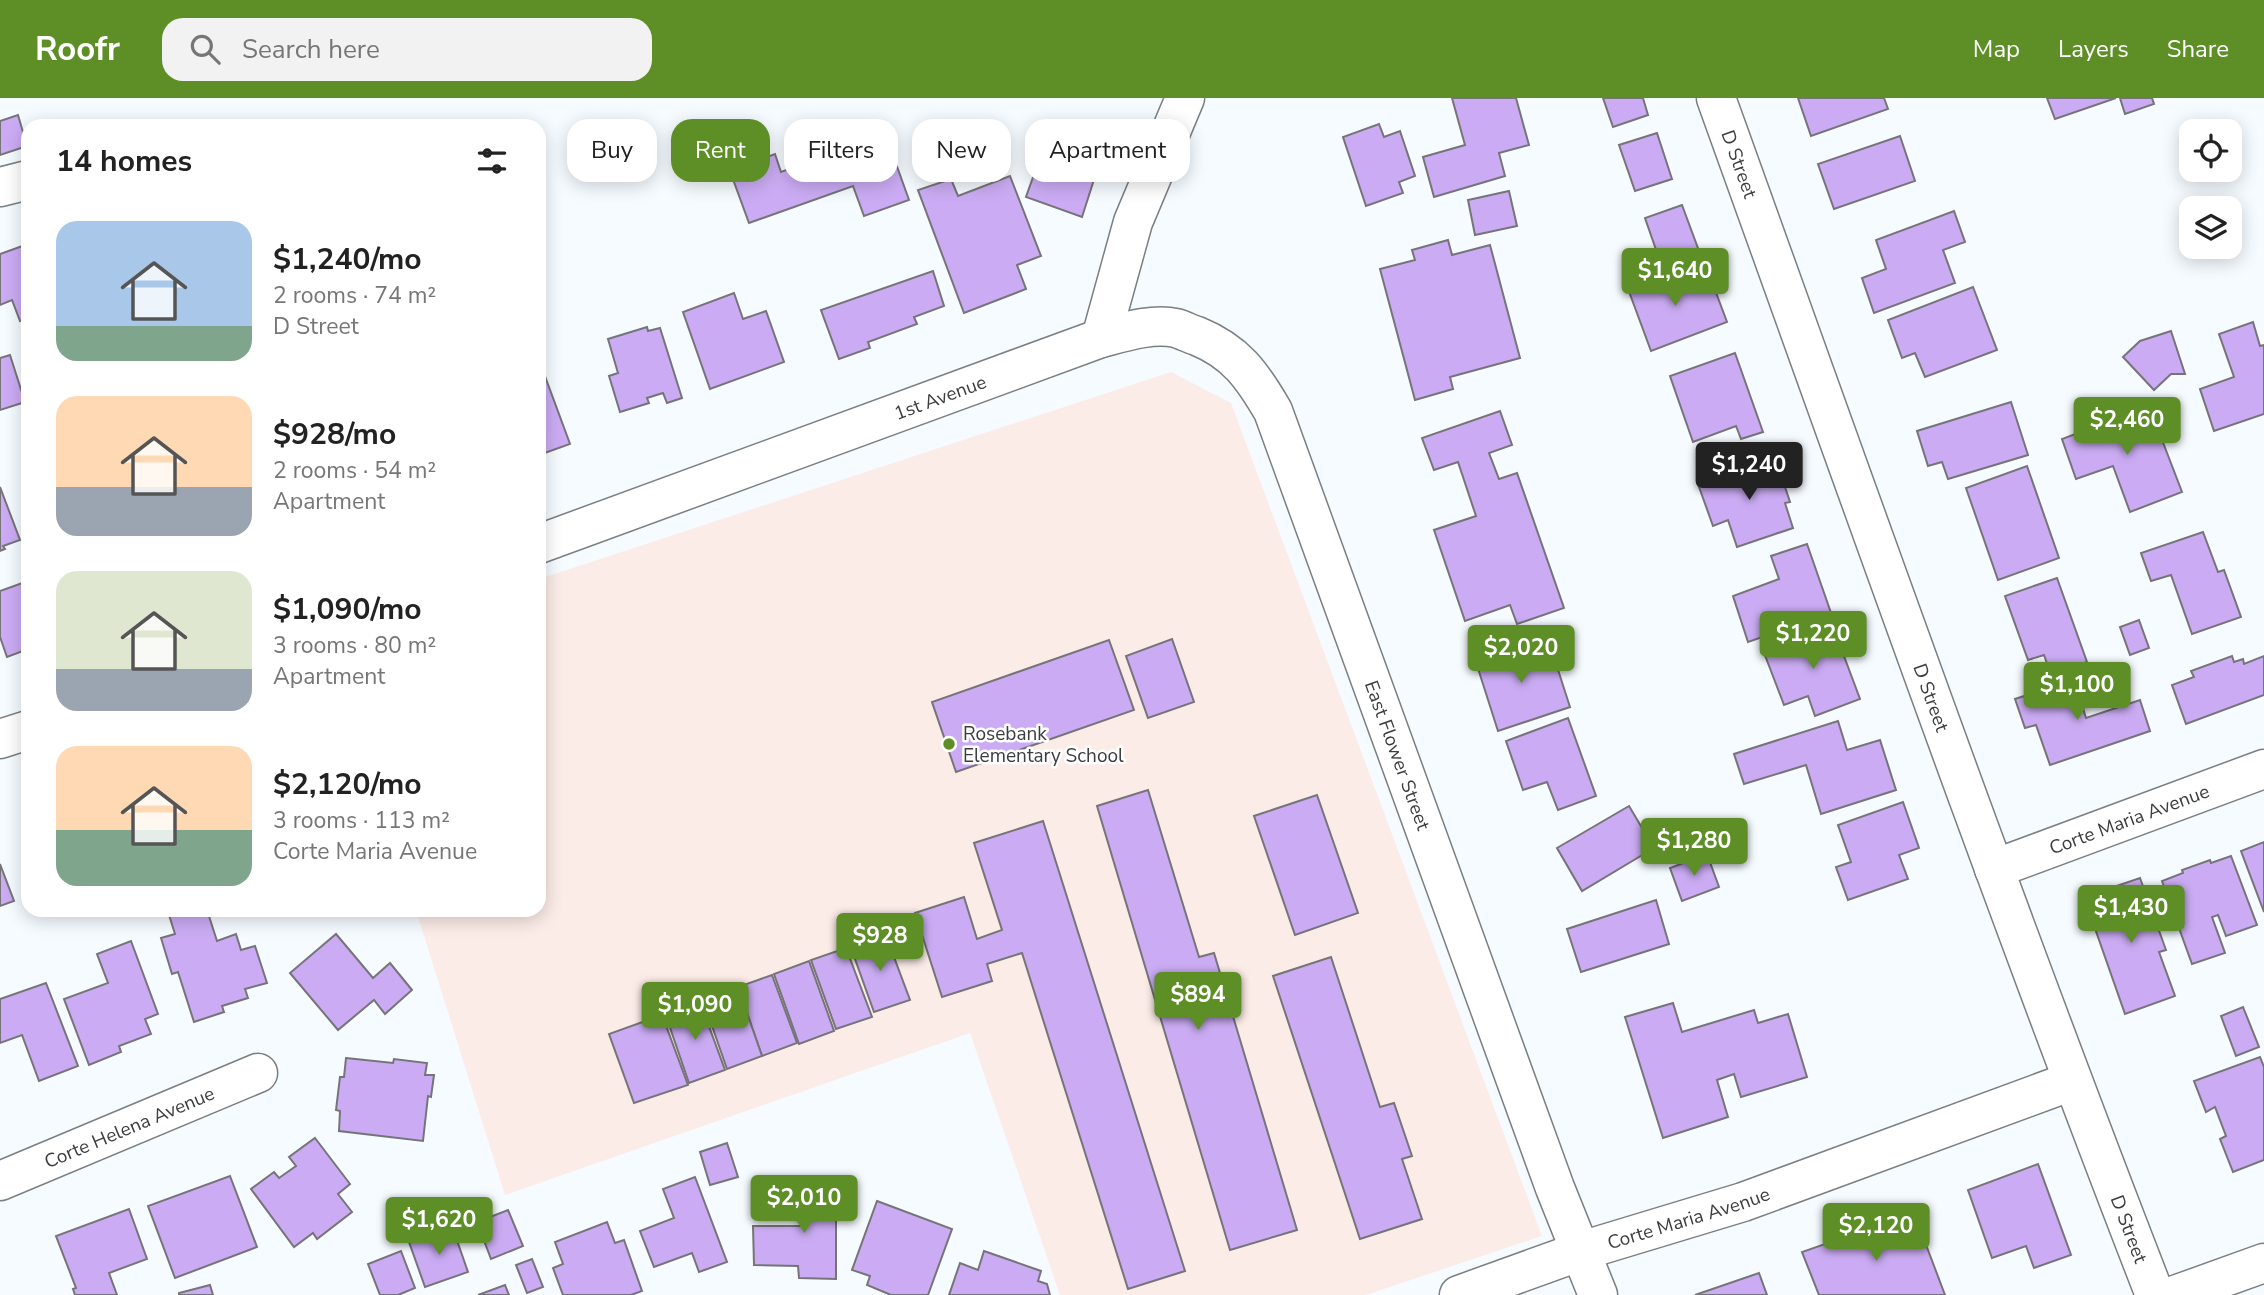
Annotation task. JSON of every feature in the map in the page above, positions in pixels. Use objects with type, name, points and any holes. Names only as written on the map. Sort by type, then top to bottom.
[{"type":"street","points":[[1101,338],[1133,222],[1185,98]]},
{"type":"street","name":"D Street","points":[[1716,98],[1994,869],[2155,1295]]},
{"type":"street","points":[[0,187],[21,182]]},
{"type":"street","name":"East Flower Street","points":[[1101,338],[1139,329],[1175,328],[1214,343],[1243,365],[1273,411],[1555,1188],[1598,1295]]},
{"type":"street","name":"1st Avenue","points":[[546,541],[1101,338]]},
{"type":"street","points":[[0,739],[21,732]]},
{"type":"street","name":"Corte Maria Avenue","points":[[1994,869],[2264,769]]},
{"type":"street","name":"Corte Helena Avenue","points":[[0,1181],[258,1073]]},
{"type":"street","name":"Corte Maria Avenue","points":[[1459,1295],[1581,1251],[1743,1202],[2072,1081]]},
{"type":"street","points":[[2175,1295],[2264,1263]]},
{"type":"shaded area","name":"Rosebank Elementary School","points":[[1171,372],[1231,403],[1542,1236],[1366,1295],[1060,1295],[970,1033],[505,1195],[418,917],[546,917],[546,577]]},
{"type":"building","points":[[1452,98],[1516,98],[1529,145],[1499,153],[1505,176],[1434,197],[1423,157],[1465,145]]},
{"type":"building","points":[[1603,98],[1643,98],[1648,115],[1613,127]]},
{"type":"building","points":[[1798,98],[1884,98],[1888,109],[1811,136]]},
{"type":"building","points":[[2047,98],[2116,98],[2055,119]]},
{"type":"building","points":[[2120,98],[2152,98],[2154,104],[2125,114]]},
{"type":"building","points":[[18,115],[21,148],[0,155],[0,121]]},
{"type":"building","points":[[1379,124],[1384,137],[1400,131],[1415,176],[1399,182],[1403,193],[1366,206],[1343,137]]},
{"type":"building","points":[[1657,133],[1672,179],[1635,191],[1619,145]]},
{"type":"building","points":[[1900,136],[1915,181],[1834,209],[1818,164]]},
{"type":"building","points":[[775,154],[781,172],[784,171],[784,182],[898,182],[898,169],[909,200],[864,216],[853,186],[749,223],[734,182],[770,182],[770,156]]},
{"type":"building","points":[[1011,179],[1041,256],[1017,265],[1026,289],[964,313],[918,190],[942,182],[952,182],[958,196],[994,182],[1011,182]]},
{"type":"building","points":[[1031,182],[1093,182],[1082,217],[1026,197]]},
{"type":"building","points":[[1509,191],[1517,226],[1475,235],[1468,200]]},
{"type":"building","points":[[1682,205],[1699,251],[1661,264],[1645,218]]},
{"type":"building","points":[[1954,211],[1965,242],[1943,250],[1955,283],[1874,313],[1862,278],[1886,269],[1876,240]]},
{"type":"building","points":[[1448,240],[1452,255],[1490,245],[1520,358],[1450,377],[1453,389],[1415,400],[1380,269],[1415,260],[1412,250]]},
{"type":"building","points":[[21,246],[20,321],[12,300],[0,305],[0,254]]},
{"type":"building","points":[[1675,268],[1681,284],[1709,274],[1727,322],[1651,351],[1627,286]]},
{"type":"building","points":[[933,271],[944,306],[914,317],[917,324],[868,342],[870,348],[839,359],[821,310]]},
{"type":"building","points":[[1973,287],[1997,350],[1925,377],[1915,353],[1902,358],[1888,320]]},
{"type":"building","points":[[734,293],[743,319],[766,311],[784,362],[710,389],[683,312]]},
{"type":"building","points":[[2253,322],[2260,346],[2264,345],[2264,414],[2214,431],[2200,389],[2234,377],[2219,334]]},
{"type":"building","points":[[647,327],[648,331],[660,328],[682,398],[667,403],[663,393],[647,398],[649,403],[620,412],[609,376],[618,373],[608,339]]},
{"type":"building","points":[[2171,331],[2185,374],[2171,374],[2154,390],[2123,357],[2140,341]]},
{"type":"building","points":[[1735,353],[1763,432],[1741,439],[1736,426],[1693,442],[1670,376]]},
{"type":"building","points":[[10,355],[21,389],[21,403],[0,410],[0,358]]},
{"type":"building","points":[[546,379],[570,444],[546,453]]},
{"type":"building","points":[[2011,402],[2028,455],[1948,479],[1942,462],[1928,466],[1917,431]]},
{"type":"building","points":[[2149,406],[2182,492],[2130,512],[2113,466],[2076,479],[2062,439]]},
{"type":"building","points":[[1500,411],[1512,445],[1489,453],[1499,479],[1517,473],[1564,608],[1517,624],[1510,605],[1465,621],[1434,530],[1476,516],[1458,462],[1434,470],[1422,438]]},
{"type":"building","points":[[1775,457],[1790,502],[1785,503],[1793,528],[1737,547],[1728,520],[1713,526],[1698,484]]},
{"type":"building","points":[[2027,466],[2059,558],[1998,580],[1966,488]]},
{"type":"building","points":[[0,487],[20,540],[3,546],[5,549],[0,551]]},
{"type":"building","points":[[2203,532],[2218,572],[2224,570],[2241,617],[2192,634],[2171,575],[2151,581],[2141,553]]},
{"type":"building","points":[[1807,544],[1831,613],[1748,642],[1733,596],[1779,579],[1771,556]]},
{"type":"building","points":[[2057,578],[2087,662],[2051,675],[2044,655],[2028,660],[2005,596]]},
{"type":"building","points":[[21,584],[21,652],[7,657],[0,637],[0,591]]},
{"type":"building","points":[[2139,620],[2149,648],[2130,655],[2120,627]]},
{"type":"building","points":[[1832,624],[1860,699],[1815,716],[1808,696],[1784,705],[1763,650]]},
{"type":"building","points":[[1172,639],[1194,702],[1148,718],[1126,656]]},
{"type":"building","points":[[1109,640],[1134,710],[956,772],[932,702]]},
{"type":"building","points":[[1521,641],[1525,656],[1551,648],[1570,707],[1498,731],[1474,656]]},
{"type":"building","points":[[2232,656],[2234,662],[2243,659],[2244,664],[2264,656],[2264,695],[2186,724],[2172,685],[2194,677],[2191,671]]},
{"type":"building","points":[[2074,680],[2086,718],[2140,700],[2150,731],[2050,765],[2036,725],[2025,728],[2015,699]]},
{"type":"building","points":[[1568,718],[1596,796],[1558,810],[1547,782],[1523,790],[1506,741]]},
{"type":"building","points":[[1838,721],[1847,750],[1880,740],[1896,790],[1821,814],[1806,765],[1744,784],[1734,754]]},
{"type":"building","points":[[1148,790],[1199,957],[1214,953],[1297,1230],[1230,1250],[1097,806]]},
{"type":"building","points":[[1317,795],[1358,913],[1295,935],[1254,816]]},
{"type":"building","points":[[1903,802],[1919,848],[1899,855],[1908,879],[1848,900],[1836,867],[1851,862],[1838,825]]},
{"type":"building","points":[[1629,806],[1654,848],[1582,891],[1557,848]]},
{"type":"building","points":[[1043,821],[1185,1271],[1128,1289],[1022,953],[987,964],[992,981],[942,997],[915,913],[964,897],[977,939],[1002,930],[974,843]]},
{"type":"building","points":[[2264,842],[2264,912],[2241,851]]},
{"type":"building","points":[[1707,854],[1719,887],[1682,901],[1670,868]]},
{"type":"building","points":[[2231,856],[2257,925],[2226,936],[2218,915],[2212,917],[2225,953],[2192,964],[2162,881],[2183,873],[2182,870]]},
{"type":"building","points":[[0,864],[14,901],[0,906]]},
{"type":"building","points":[[2140,878],[2166,950],[2159,952],[2175,996],[2125,1014],[2084,897]]},
{"type":"building","points":[[1656,900],[1669,944],[1581,972],[1567,929]]},
{"type":"building","points":[[170,917],[209,917],[217,941],[236,934],[241,950],[255,946],[267,983],[245,989],[248,998],[222,1006],[224,1012],[194,1022],[178,972],[172,974],[161,938],[175,934]]},
{"type":"building","points":[[885,933],[910,1000],[874,1012],[850,945]]},
{"type":"building","points":[[336,934],[373,978],[390,963],[412,990],[385,1014],[374,1000],[338,1030],[290,973]]},
{"type":"building","points":[[131,941],[158,1014],[145,1019],[151,1034],[119,1046],[121,1052],[89,1065],[64,999],[108,983],[97,954]]},
{"type":"building","points":[[846,948],[872,1017],[836,1029],[811,960]]},
{"type":"building","points":[[1331,957],[1380,1107],[1394,1103],[1412,1156],[1402,1159],[1422,1219],[1360,1239],[1273,976]]},
{"type":"building","points":[[809,961],[834,1031],[799,1044],[774,974]]},
{"type":"building","points":[[772,975],[797,1043],[762,1056],[738,987]]},
{"type":"building","points":[[46,983],[78,1066],[39,1081],[22,1035],[0,1043],[0,999]]},
{"type":"building","points":[[738,987],[762,1056],[727,1069],[703,1000]]},
{"type":"building","points":[[700,1002],[725,1070],[689,1083],[665,1013]]},
{"type":"building","points":[[1673,1003],[1682,1032],[1754,1010],[1758,1023],[1788,1014],[1807,1077],[1741,1097],[1734,1074],[1717,1080],[1728,1117],[1663,1138],[1625,1017]]},
{"type":"building","points":[[2243,1007],[2259,1047],[2236,1056],[2221,1016]]},
{"type":"building","points":[[662,1015],[688,1085],[634,1103],[609,1034]]},
{"type":"building","points":[[2260,1057],[2264,1067],[2264,1160],[2233,1172],[2220,1139],[2226,1136],[2215,1107],[2206,1112],[2194,1081]]},
{"type":"building","points":[[346,1058],[427,1063],[425,1075],[434,1075],[431,1097],[428,1096],[423,1141],[339,1131],[340,1111],[336,1110],[340,1077],[344,1077]]},
{"type":"building","points":[[315,1138],[350,1184],[338,1194],[352,1212],[317,1239],[313,1233],[294,1247],[251,1189],[274,1172],[279,1178],[296,1166],[289,1157]]},
{"type":"building","points":[[727,1143],[738,1177],[710,1185],[700,1152]]},
{"type":"building","points":[[2038,1164],[2071,1255],[2034,1268],[2026,1246],[1992,1258],[1968,1190]]},
{"type":"building","points":[[230,1176],[257,1247],[175,1278],[148,1206]]},
{"type":"building","points":[[695,1177],[727,1262],[699,1272],[692,1253],[654,1267],[640,1231],[674,1218],[663,1189]]},
{"type":"building","points":[[836,1177],[836,1279],[799,1278],[798,1266],[754,1265],[753,1226],[803,1226],[803,1178]]},
{"type":"building","points":[[877,1201],[952,1229],[928,1295],[891,1295],[867,1285],[870,1276],[852,1270]]},
{"type":"building","points":[[129,1209],[147,1259],[109,1273],[117,1295],[75,1295],[73,1289],[76,1288],[56,1236]]},
{"type":"building","points":[[508,1210],[523,1246],[491,1259],[477,1222]]},
{"type":"building","points":[[1914,1213],[1945,1295],[1819,1295],[1802,1252]]},
{"type":"building","points":[[607,1222],[615,1243],[624,1240],[642,1291],[631,1295],[563,1295],[553,1268],[563,1264],[555,1242]]},
{"type":"building","points":[[452,1226],[468,1272],[425,1287],[409,1242]]},
{"type":"building","points":[[401,1251],[415,1288],[398,1295],[380,1295],[368,1264]]},
{"type":"building","points":[[984,1251],[1041,1271],[1038,1281],[1047,1284],[1050,1295],[949,1295],[960,1263],[978,1270]]},
{"type":"building","points":[[532,1259],[543,1287],[527,1293],[516,1265]]},
{"type":"building","points":[[1759,1273],[1767,1295],[1695,1295]]},
{"type":"building","points":[[210,1285],[213,1295],[179,1295],[179,1293]]},
{"type":"building","points":[[505,1285],[509,1295],[478,1295]]},
{"type":"place","name":"Rosebank Elementary School","points":[[949,744]]}]
